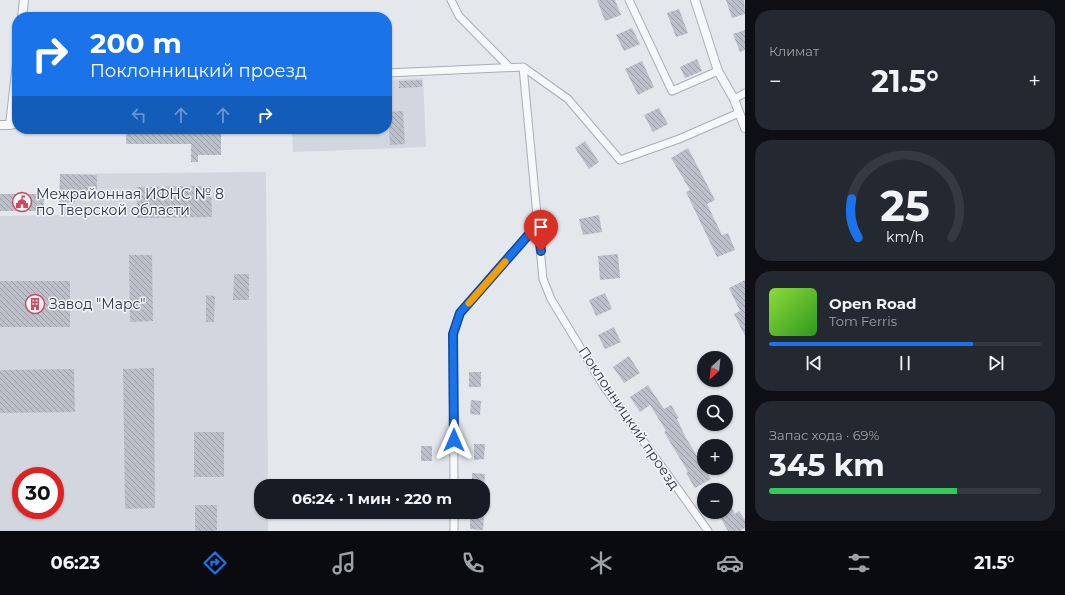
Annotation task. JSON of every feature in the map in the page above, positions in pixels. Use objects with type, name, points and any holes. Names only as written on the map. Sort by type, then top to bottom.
[{"type":"street","points":[[23,12],[24,0]]},
{"type":"street","points":[[451,0],[458,16],[487,47],[508,66]]},
{"type":"street","points":[[629,0],[672,91],[718,71]]},
{"type":"street","points":[[695,0],[718,71],[734,99],[745,128]]},
{"type":"street","points":[[392,73],[524,66],[568,98],[620,160],[679,139],[739,113]]},
{"type":"street","name":"Поклонницкий проезд","points":[[524,66],[543,279],[551,299],[603,385],[708,531]]},
{"type":"street","points":[[734,99],[745,93]]},
{"type":"street","points":[[0,125],[12,125]]},
{"type":"street","points":[[454,479],[453,334],[460,313],[538,224]]},
{"type":"street","points":[[454,519],[454,531]]},
{"type":"shaded area","points":[[423,78],[426,147],[293,152],[292,134],[392,134],[392,80]]},
{"type":"shaded area","points":[[266,172],[268,479],[254,479],[254,519],[268,519],[268,531],[0,531],[0,216],[60,215],[60,174]]},
{"type":"building","points":[[597,0],[615,0],[621,15],[605,21]]},
{"type":"building","points":[[726,0],[744,0],[745,14],[732,18]]},
{"type":"building","points":[[679,9],[688,33],[676,37],[667,13]]},
{"type":"building","points":[[632,28],[640,44],[624,51],[616,35]]},
{"type":"building","points":[[745,30],[745,50],[740,52],[733,34]]},
{"type":"building","points":[[697,59],[702,71],[685,78],[680,67]]},
{"type":"building","points":[[642,61],[654,87],[638,95],[625,69]]},
{"type":"building","points":[[422,80],[422,87],[399,88],[399,81]]},
{"type":"building","points":[[659,108],[668,124],[653,132],[644,115]]},
{"type":"building","points":[[403,111],[405,144],[390,145],[389,134],[392,134],[392,112]]},
{"type":"building","points":[[126,134],[221,134],[221,155],[198,155],[198,162],[191,162],[191,144],[126,144]]},
{"type":"building","points":[[585,141],[599,162],[589,169],[575,148]]},
{"type":"building","points":[[688,148],[715,200],[707,204],[722,235],[728,233],[735,250],[717,257],[686,192],[690,190],[671,158]]},
{"type":"building","points":[[60,174],[97,175],[97,197],[75,197],[75,203],[59,202]]},
{"type":"building","points":[[211,186],[212,217],[137,218],[137,187]]},
{"type":"building","name":"Межрайонная ИФНС № 8 по Тверской области","points":[[0,194],[44,194],[44,211],[0,211]]},
{"type":"building","points":[[599,215],[602,232],[583,235],[579,219]]},
{"type":"building","points":[[618,254],[620,278],[600,280],[598,256]]},
{"type":"building","points":[[129,255],[152,255],[153,321],[130,322]]},
{"type":"building","points":[[234,274],[249,274],[249,300],[233,300]]},
{"type":"building","points":[[745,280],[745,336],[734,314],[740,311],[729,288]]},
{"type":"building","name":"Завод \"Марс\"","points":[[0,281],[70,281],[70,327],[0,327]]},
{"type":"building","points":[[605,293],[612,309],[596,316],[589,300]]},
{"type":"building","points":[[206,295],[215,296],[214,322],[206,322]]},
{"type":"building","points":[[614,327],[621,342],[605,349],[598,335]]},
{"type":"building","points":[[629,356],[640,373],[624,383],[613,367]]},
{"type":"building","points":[[154,368],[155,508],[125,509],[123,369]]},
{"type":"building","points":[[74,369],[75,412],[0,413],[0,370]]},
{"type":"building","points":[[469,372],[481,372],[481,387],[469,387]]},
{"type":"building","points":[[648,385],[664,409],[671,405],[679,418],[677,419],[686,438],[697,456],[697,475],[709,475],[711,479],[704,483],[697,483],[697,487],[695,488],[686,473],[688,472],[664,432],[666,431],[650,405],[640,412],[630,397]]},
{"type":"building","points":[[471,400],[481,401],[480,415],[470,414]]},
{"type":"building","points":[[194,432],[224,432],[224,477],[194,477]]},
{"type":"building","points":[[474,444],[485,444],[484,459],[474,460]]},
{"type":"building","points":[[421,446],[432,446],[432,461],[421,461]]},
{"type":"building","points":[[472,473],[485,474],[485,479],[472,479]]},
{"type":"building","points":[[195,505],[217,505],[217,531],[195,531]]},
{"type":"building","points":[[733,511],[735,514],[739,511],[745,520],[745,528],[740,531],[728,531],[721,519],[733,519]]},
{"type":"building","points":[[470,519],[484,519],[483,530],[470,529]]},
{"type":"slow traffic","points":[[469,303],[505,262]]},
{"type":"place","name":"Межрайонная ИФНС № 8 по Тверской области","points":[[22,202]]},
{"type":"place","name":"Завод \"Марс\"","points":[[35,304]]},
{"type":"route","points":[[454,440],[453,334],[460,313],[538,224],[541,251]]}]
